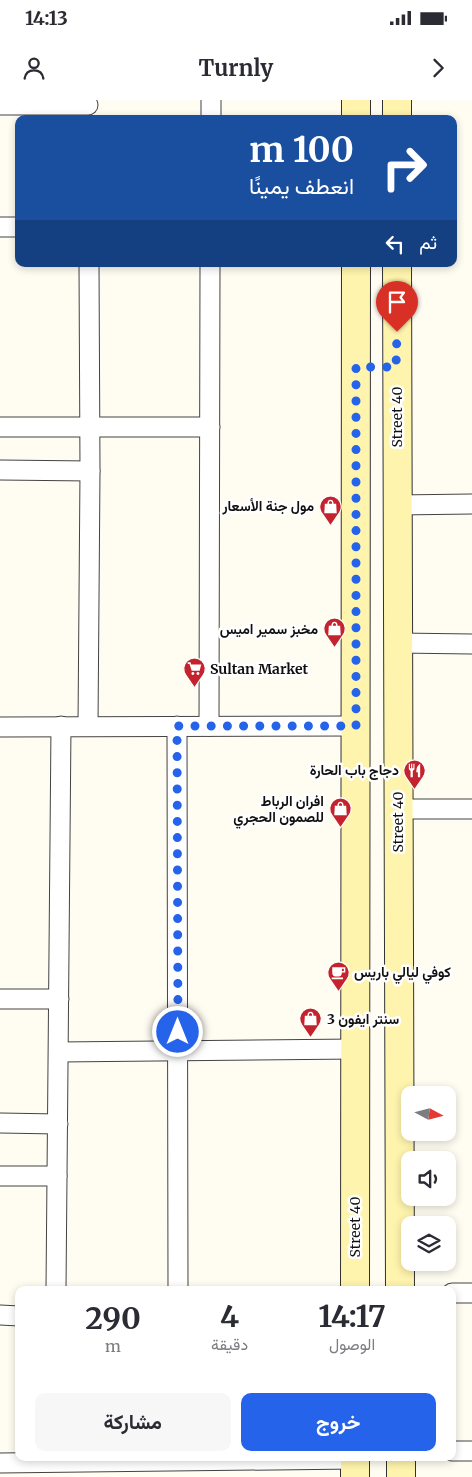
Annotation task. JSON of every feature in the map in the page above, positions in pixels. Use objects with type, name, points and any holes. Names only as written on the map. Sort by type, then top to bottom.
[{"type":"main road","points":[[356,100],[356,115]]},
{"type":"main road","points":[[397,100],[397,115]]},
{"type":"main road","name":"Street 40","points":[[355,1286],[356,267]]},
{"type":"main road","name":"Street 40","points":[[397,267],[400,1286]]},
{"type":"main road","points":[[356,367],[396,367]]},
{"type":"main road","points":[[401,1461],[401,1477]]},
{"type":"street","points":[[211,100],[211,115]]},
{"type":"street","points":[[0,105],[88,108]]},
{"type":"street","points":[[0,227],[15,227]]},
{"type":"street","points":[[88,726],[89,267]]},
{"type":"street","points":[[209,726],[210,267]]},
{"type":"street","points":[[0,427],[210,427]]},
{"type":"street","points":[[0,470],[90,471]]},
{"type":"street","points":[[397,505],[472,504]]},
{"type":"street","points":[[398,643],[472,644]]},
{"type":"street","points":[[0,726],[356,726]]},
{"type":"street","points":[[56,1286],[61,726]]},
{"type":"street","points":[[177,726],[178,1286]]},
{"type":"street","points":[[398,809],[472,809]]},
{"type":"street","points":[[0,999],[59,999]]},
{"type":"street","points":[[58,1052],[356,1049]]},
{"type":"street","points":[[0,1124],[58,1124]]},
{"type":"street","points":[[0,1176],[57,1176]]},
{"type":"street","points":[[456,1293],[472,1293]]},
{"type":"street","points":[[0,1315],[15,1316]]},
{"type":"street","points":[[456,1451],[472,1451]]},
{"type":"street","points":[[0,1463],[54,1465],[355,1464]]},
{"type":"place","name":"مول جنة الأسعار","points":[[330,525]]},
{"type":"place","name":"مخبز سمير اميس","points":[[334,648]]},
{"type":"place","name":"Sultan Market","points":[[194,688]]},
{"type":"place","name":"دجاج باب الحارة","points":[[415,789]]},
{"type":"place","name":"افران الرباط للصمون الحجري","points":[[340,828]]},
{"type":"place","name":"كوفي ليالي باريس","points":[[338,991]]},
{"type":"place","name":"سنتر ايفون 3","points":[[311,1038]]},
{"type":"route","points":[[178,1032],[177,726],[356,726],[356,367],[396,367],[397,332]]}]
